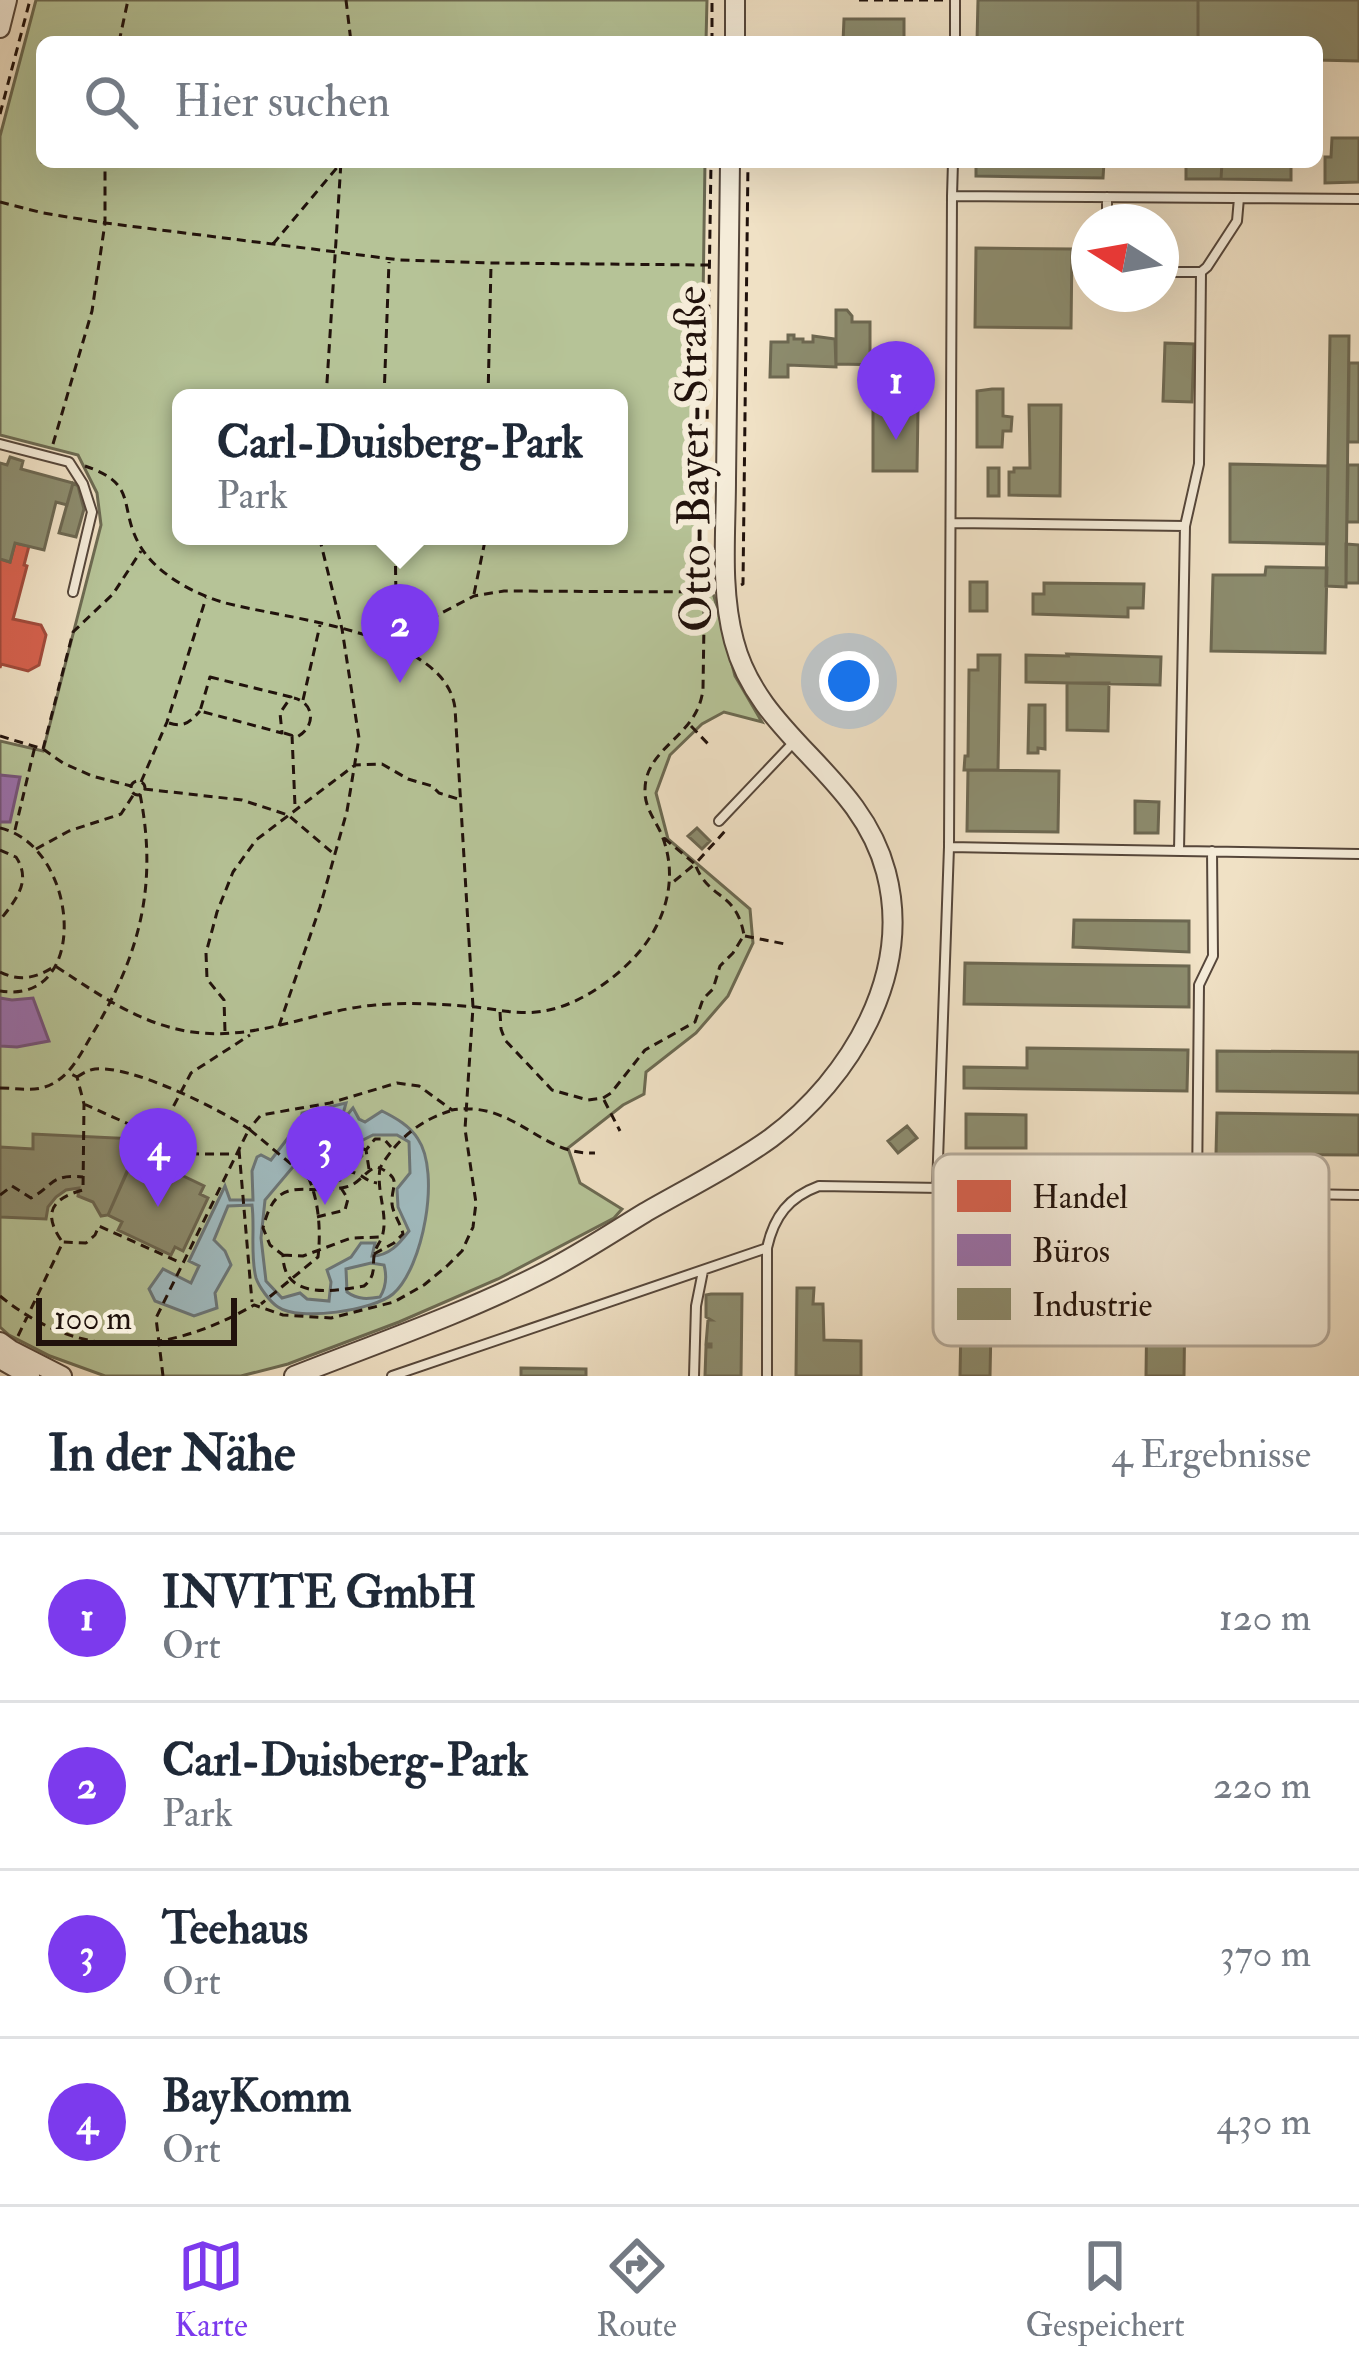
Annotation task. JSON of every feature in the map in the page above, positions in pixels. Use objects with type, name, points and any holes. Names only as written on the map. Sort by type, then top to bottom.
[{"type":"street","points":[[0,28],[8,0]]},
{"type":"street","points":[[735,0],[735,36]]},
{"type":"street","name":"Otto-Bayer-Straße","points":[[294,1376],[545,1272],[767,1140],[835,1075],[861,1036],[884,984],[893,930],[891,893],[876,842],[838,784],[759,698],[730,628],[726,590],[730,168]]},
{"type":"street","points":[[4,1350],[30,1376]]},
{"type":"street","points":[[4,1350],[62,1376]]},
{"type":"lane","points":[[955,0],[955,36]]},
{"type":"lane","points":[[938,1154],[950,847],[953,168]]},
{"type":"lane","points":[[952,196],[1359,199]]},
{"type":"lane","points":[[1107,197],[1107,204]]},
{"type":"lane","points":[[1179,272],[1207,268],[1237,221],[1239,198]]},
{"type":"lane","points":[[1179,851],[1185,526],[1199,464],[1201,272]]},
{"type":"lane","points":[[0,444],[69,462],[83,484],[92,512],[74,592]]},
{"type":"lane","points":[[952,523],[1185,526]]},
{"type":"lane","points":[[719,821],[795,740]]},
{"type":"lane","points":[[950,847],[1359,854]]},
{"type":"lane","points":[[1197,1154],[1199,985],[1213,956],[1212,851]]},
{"type":"lane","points":[[766,1376],[767,1248],[780,1212],[801,1193],[819,1186],[933,1188]]},
{"type":"lane","points":[[1329,1194],[1359,1195]]},
{"type":"lane","points":[[392,1376],[767,1248]]},
{"type":"lane","points":[[694,1376],[696,1306],[703,1270]]},
{"type":"path","points":[[0,114],[30,0]]},
{"type":"path","points":[[119,36],[128,0]]},
{"type":"path","points":[[346,0],[350,36]]},
{"type":"path","points":[[712,0],[712,36]]},
{"type":"path","points":[[859,0],[955,0]]},
{"type":"path","points":[[50,458],[92,311],[105,223],[106,168]]},
{"type":"path","points":[[273,244],[336,168]]},
{"type":"path","points":[[326,389],[340,168]]},
{"type":"path","points":[[56,966],[112,1002],[166,1027],[225,1034],[254,1033],[376,1005],[521,1013],[552,1010],[603,983],[637,954],[663,912],[670,884],[662,837],[646,803],[647,776],[654,760],[690,725],[704,689],[711,168]]},
{"type":"path","points":[[726,590],[743,584],[748,168]]},
{"type":"path","points":[[0,202],[105,223],[389,258],[710,265]]},
{"type":"path","points":[[384,389],[389,258]]},
{"type":"path","points":[[488,389],[491,263]]},
{"type":"path","points":[[69,462],[101,471],[116,482],[126,496],[142,549],[159,568],[206,596],[388,641],[435,670],[449,686],[455,708],[472,1007],[466,1142],[476,1215],[466,1244],[424,1286],[394,1302],[331,1318],[284,1316],[256,1305],[250,1299],[245,1199],[237,1151]]},
{"type":"path","points":[[278,1027],[320,907],[346,811],[358,738],[342,629],[321,545]]},
{"type":"path","points":[[395,545],[396,597],[403,634]]},
{"type":"path","points":[[474,596],[484,545]]},
{"type":"path","points":[[43,749],[73,632],[113,594],[142,549]]},
{"type":"path","points":[[388,641],[474,596],[505,591],[704,592]]},
{"type":"path","points":[[0,1088],[39,1090],[67,1072],[112,1002],[130,963],[145,901],[147,837],[141,782],[167,722],[206,596]]},
{"type":"path","points":[[200,711],[292,736],[306,732],[311,716],[303,700],[320,624]]},
{"type":"path","points":[[167,722],[187,724],[200,711],[210,677],[303,700]]},
{"type":"path","points":[[282,733],[280,713],[291,698]]},
{"type":"path","points":[[690,725],[710,746]]},
{"type":"path","points":[[0,736],[43,749],[92,776],[140,792],[242,800],[288,815],[334,854]]},
{"type":"path","points":[[292,736],[295,809]]},
{"type":"path","points":[[15,832],[34,746]]},
{"type":"path","points":[[225,1034],[224,1000],[207,979],[205,965],[217,912],[233,872],[256,840],[355,765],[382,764],[459,800]]},
{"type":"path","points":[[131,786],[141,782]]},
{"type":"path","points":[[36,849],[70,831],[121,814],[140,792]]},
{"type":"path","points":[[0,828],[15,832],[50,868],[62,895],[63,940],[56,966],[46,980],[20,993],[0,991]]},
{"type":"path","points":[[670,884],[727,829]]},
{"type":"path","points":[[500,1010],[506,1040],[544,1083],[572,1098],[588,1100],[611,1093],[645,1050],[695,1022],[721,966],[744,935],[741,918],[734,904],[700,878],[694,864],[662,837]]},
{"type":"path","points":[[0,850],[16,857],[24,874],[20,893],[0,920]]},
{"type":"path","points":[[744,935],[785,944]]},
{"type":"path","points":[[0,972],[22,979],[56,966]]},
{"type":"path","points":[[144,1131],[171,1111],[191,1073],[254,1033]]},
{"type":"path","points":[[0,1296],[26,1318],[69,1337],[116,1345],[160,1343],[226,1321],[267,1300],[314,1262],[320,1251],[313,1188],[249,1129],[220,1111],[121,1071],[94,1069],[76,1076],[67,1072]]},
{"type":"path","points":[[64,1242],[51,1213],[60,1198],[83,1190],[83,1104],[76,1076]]},
{"type":"path","points":[[163,1376],[156,1318],[237,1151],[261,1114],[330,1103],[397,1083],[419,1086],[452,1110]]},
{"type":"path","points":[[603,1098],[620,1131]]},
{"type":"path","points":[[83,1104],[149,1134],[145,1143],[154,1147],[182,1154],[237,1151]]},
{"type":"path","points":[[283,1255],[291,1279],[311,1290],[323,1293],[364,1286],[376,1269],[374,1254],[386,1221],[380,1168],[416,1126],[452,1110],[499,1113],[566,1150],[595,1153]]},
{"type":"path","points":[[302,1173],[312,1148],[323,1139],[366,1150]]},
{"type":"path","points":[[369,1169],[366,1150],[375,1139],[388,1141],[392,1149]]},
{"type":"path","points":[[374,1254],[403,1234],[393,1209],[392,1174],[369,1169],[355,1184],[286,1192],[271,1202],[264,1233],[283,1255],[303,1256],[351,1238],[382,1237]]},
{"type":"path","points":[[317,1217],[345,1210],[348,1198],[341,1188],[341,1173],[356,1172],[379,1184]]},
{"type":"path","points":[[0,1196],[12,1186],[31,1198],[53,1180],[83,1177]]},
{"type":"path","points":[[64,1242],[86,1243],[99,1226],[181,1263]]},
{"type":"path","points":[[4,1350],[26,1318],[64,1242]]},
{"type":"green space","points":[[36,0],[707,0],[706,36],[36,36],[36,168],[705,168],[699,577],[714,596],[735,676],[762,722],[724,712],[702,724],[670,755],[656,793],[668,839],[750,909],[753,943],[728,996],[696,1033],[646,1072],[644,1094],[568,1148],[580,1183],[622,1209],[614,1218],[498,1279],[399,1322],[288,1364],[241,1376],[105,1376],[50,1356],[0,1327],[0,741],[43,751],[101,525],[97,493],[78,455],[0,435],[0,136]]},
{"type":"water","points":[[346,1103],[343,1114],[353,1108],[365,1122],[382,1111],[418,1139],[425,1154],[428,1196],[420,1242],[404,1281],[393,1294],[370,1305],[319,1314],[278,1307],[256,1278],[252,1205],[228,1206],[214,1240],[231,1265],[215,1293],[217,1308],[194,1316],[155,1301],[149,1289],[163,1269],[191,1283],[199,1266],[189,1261],[225,1186],[230,1200],[253,1200],[252,1171],[257,1157],[271,1160],[302,1113]],"holes":[[[373,1135],[397,1135],[409,1142],[410,1173],[397,1189],[398,1207],[409,1231],[384,1254],[372,1256],[375,1243],[361,1243],[351,1257],[327,1270],[329,1301],[307,1299],[300,1293],[282,1298],[266,1281],[261,1238],[265,1200],[303,1155],[320,1169],[335,1160],[352,1163],[362,1156],[359,1142]],[[384,1265],[380,1297],[347,1292],[346,1269]]]},
{"type":"building: Handel","points":[[15,543],[29,546],[13,619],[41,625],[46,635],[39,665],[28,671],[1,664],[0,668],[0,559],[10,562]]},
{"type":"building: Büros","points":[[0,775],[20,777],[10,822],[0,822]]},
{"type":"building: Büros","points":[[0,998],[33,998],[49,1041],[0,1046]]},
{"type":"building: Industrie","points":[[978,0],[1198,0],[1198,36],[977,36]]},
{"type":"building: Industrie","points":[[1198,0],[1359,0],[1359,61],[1323,60],[1323,36],[1198,36]]},
{"type":"building: Industrie","points":[[844,19],[904,19],[904,36],[843,36]]},
{"type":"building: Industrie","points":[[1332,138],[1359,138],[1359,182],[1325,183],[1325,157],[1331,157]]},
{"type":"building: Industrie","points":[[976,168],[1104,168],[1103,178],[976,176]]},
{"type":"building: Industrie","points":[[1186,168],[1222,168],[1221,179],[1186,179]]},
{"type":"building: Industrie","points":[[1222,168],[1291,168],[1291,180],[1221,179]]},
{"type":"building: Industrie","points":[[976,248],[1071,249],[1071,328],[975,327]]},
{"type":"building: Industrie","points":[[836,310],[847,310],[852,322],[870,322],[870,352],[889,353],[889,365],[836,364]]},
{"type":"building: Industrie","points":[[788,335],[803,342],[813,342],[813,336],[835,339],[836,367],[788,365],[788,377],[770,377],[771,342],[788,342]]},
{"type":"building: Industrie","points":[[1330,336],[1349,336],[1346,587],[1326,586]]},
{"type":"building: Industrie","points":[[1165,343],[1194,344],[1192,402],[1163,401]]},
{"type":"building: Industrie","points":[[1349,363],[1359,363],[1359,442],[1348,442]]},
{"type":"building: Industrie","points":[[1003,389],[1003,416],[1012,417],[1011,431],[1003,431],[1002,447],[977,447],[977,391]]},
{"type":"building: Industrie","points":[[1029,405],[1061,405],[1060,496],[1009,495],[1009,472],[1030,468]]},
{"type":"building: Industrie","points":[[873,408],[918,409],[917,471],[873,471]]},
{"type":"building: Industrie","points":[[10,457],[23,461],[21,469],[73,483],[67,505],[56,502],[44,550],[15,543],[10,562],[0,559],[0,463],[7,465]]},
{"type":"building: Industrie","points":[[1230,464],[1328,466],[1327,544],[1230,542]]},
{"type":"building: Industrie","points":[[1348,465],[1359,465],[1359,522],[1347,522]]},
{"type":"building: Industrie","points":[[988,468],[999,468],[999,496],[988,496]]},
{"type":"building: Industrie","points":[[73,483],[84,509],[76,537],[59,533]]},
{"type":"building: Industrie","points":[[1346,544],[1359,545],[1359,583],[1346,583]]},
{"type":"building: Industrie","points":[[1266,567],[1327,568],[1325,653],[1211,651],[1213,575],[1265,575]]},
{"type":"building: Industrie","points":[[970,582],[987,582],[987,611],[970,611]]},
{"type":"building: Industrie","points":[[1044,583],[1144,584],[1143,608],[1128,608],[1128,617],[1033,614],[1033,594],[1044,594]]},
{"type":"building: Industrie","points":[[978,655],[1000,655],[998,770],[964,770],[969,670],[978,670]]},
{"type":"building: Industrie","points":[[1026,655],[1161,657],[1160,685],[1026,682]]},
{"type":"building: Industrie","points":[[1067,683],[1109,683],[1108,731],[1067,730]]},
{"type":"building: Industrie","points":[[1029,705],[1045,705],[1045,749],[1038,748],[1038,753],[1028,753]]},
{"type":"building: Industrie","points":[[968,770],[1059,771],[1058,832],[967,831]]},
{"type":"building: Industrie","points":[[1135,801],[1159,802],[1158,833],[1135,833]]},
{"type":"building: Industrie","points":[[697,828],[710,841],[702,849],[688,836]]},
{"type":"building: Industrie","points":[[1074,920],[1189,921],[1189,952],[1073,947]]},
{"type":"building: Industrie","points":[[965,963],[1189,966],[1189,1007],[964,1004]]},
{"type":"building: Industrie","points":[[1027,1048],[1188,1050],[1187,1091],[964,1088],[964,1067],[1027,1068]]},
{"type":"building: Industrie","points":[[1217,1051],[1359,1052],[1359,1093],[1217,1091]]},
{"type":"building: Industrie","points":[[1217,1113],[1359,1115],[1359,1155],[1216,1154]]},
{"type":"building: Industrie","points":[[966,1114],[1026,1115],[1026,1148],[966,1148]]},
{"type":"building: Industrie","points":[[907,1126],[917,1138],[898,1153],[888,1141]]},
{"type":"building: Industrie","points":[[137,1133],[143,1137],[108,1215],[101,1216],[93,1202],[78,1196],[79,1188],[56,1197],[46,1219],[0,1217],[0,1147],[33,1149],[33,1134],[136,1139]]},
{"type":"building: Industrie","points":[[150,1160],[204,1186],[200,1194],[208,1198],[183,1251],[175,1247],[171,1255],[118,1230],[122,1222],[108,1215],[131,1162],[146,1168]]},
{"type":"building: Industrie","points":[[797,1288],[814,1288],[813,1304],[823,1304],[824,1340],[861,1341],[861,1376],[796,1376]]},
{"type":"building: Industrie","points":[[742,1294],[741,1376],[705,1376],[706,1347],[711,1347],[706,1344],[711,1320],[706,1317],[706,1295]]},
{"type":"building: Industrie","points":[[961,1346],[991,1346],[990,1376],[960,1376]]},
{"type":"building: Industrie","points":[[1146,1346],[1184,1346],[1184,1376],[1146,1376]]},
{"type":"building: Industrie","points":[[521,1368],[586,1369],[586,1376],[521,1376]]},
{"type":"place","name":"INVITE GmbH","points":[[896,440]]},
{"type":"place","name":"Carl-Duisberg-Park","points":[[400,683]]},
{"type":"place","name":"Teehaus","points":[[325,1205]]},
{"type":"place","name":"BayKomm","points":[[158,1207]]}]
